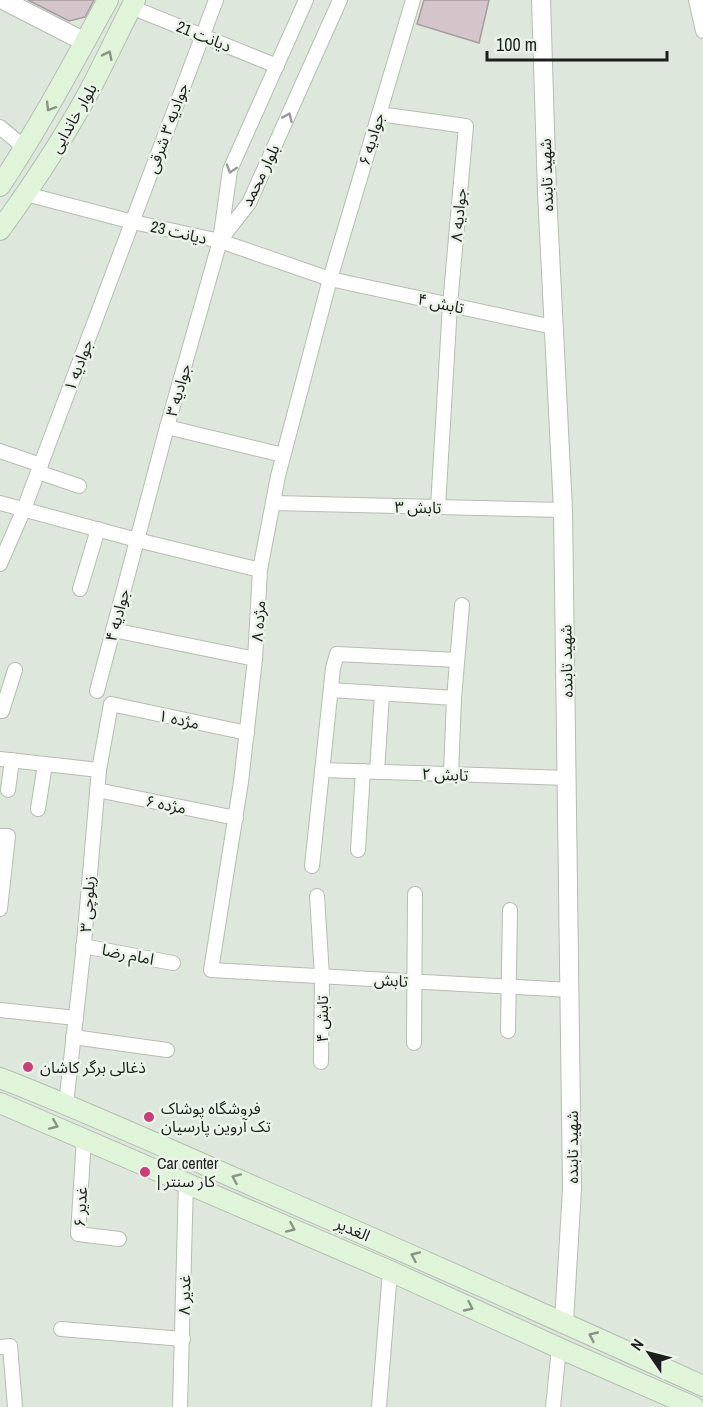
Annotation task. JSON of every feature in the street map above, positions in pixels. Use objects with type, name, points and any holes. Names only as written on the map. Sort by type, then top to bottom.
[{"type":"main road","name":"بلوار خاندایی","points":[[0,186],[57,95],[108,0]]},
{"type":"main road","name":"بلوار خاندایی","points":[[0,230],[61,140],[94,83],[133,4]]},
{"type":"main road","name":"الغدیر","points":[[0,1078],[66,1104],[564,1322],[703,1386]]},
{"type":"main road","points":[[26,1113],[34,1091]]},
{"type":"main road","name":"الغدیر","points":[[0,1103],[390,1271],[694,1407]]},
{"type":"street","points":[[3,0],[85,42]]},
{"type":"street","name":"جوادیه ۳ شرقی","points":[[133,222],[216,0]]},
{"type":"street","name":"بلوار محمد","points":[[220,241],[230,170],[306,0]]},
{"type":"street","name":"بلوار محمد","points":[[220,241],[249,203],[340,0]]},
{"type":"street","name":"جوادیه ۶","points":[[330,279],[413,0]]},
{"type":"street","name":"شهید تابنده","points":[[541,0],[547,193],[563,510],[568,778],[572,1189],[564,1322]]},
{"type":"street","points":[[696,0],[703,31]]},
{"type":"street","name":"دیانت 21","points":[[133,4],[277,66]]},
{"type":"street","name":"جوادیه ۸","points":[[379,114],[466,126],[450,305],[438,507]]},
{"type":"street","points":[[0,127],[25,148]]},
{"type":"street","name":"دیانت 23","points":[[26,194],[133,222],[220,241],[330,279]]},
{"type":"street","name":"جوادیه ۱","points":[[0,564],[40,468],[133,222]]},
{"type":"street","name":"جوادیه ۳","points":[[137,540],[220,241]]},
{"type":"street","name":"تابش ۴","points":[[330,279],[553,327]]},
{"type":"street","name":"مژده ۸","points":[[211,970],[236,818],[247,733],[255,659],[260,570],[282,455],[330,279]]},
{"type":"street","points":[[167,428],[282,455]]},
{"type":"street","points":[[0,451],[79,486]]},
{"type":"street","points":[[0,503],[260,570]]},
{"type":"street","name":"تابش ۳","points":[[273,503],[563,510]]},
{"type":"street","points":[[80,589],[98,529]]},
{"type":"street","name":"جوادیه ۴","points":[[97,691],[137,540]]},
{"type":"street","points":[[451,774],[454,698],[462,605]]},
{"type":"street","points":[[113,630],[255,659]]},
{"type":"street","points":[[312,867],[336,654],[457,660]]},
{"type":"street","points":[[0,711],[2,711],[15,670]]},
{"type":"street","points":[[331,690],[454,698]]},
{"type":"street","points":[[358,850],[382,694]]},
{"type":"street","name":"مژده ۱","points":[[111,704],[247,733]]},
{"type":"street","name":"زیلوچی ۳","points":[[66,1104],[99,770],[111,704]]},
{"type":"street","points":[[8,790],[6,759],[99,770]]},
{"type":"street","points":[[38,809],[45,764]]},
{"type":"street","name":"تابش ۲","points":[[322,770],[568,778]]},
{"type":"street","name":"مژده ۶","points":[[97,790],[236,818]]},
{"type":"street","points":[[0,836],[8,836],[0,909]]},
{"type":"street","points":[[414,1043],[415,894]]},
{"type":"street","points":[[317,896],[322,976]]},
{"type":"street","points":[[508,1031],[510,910]]},
{"type":"street","name":"امام رضا","points":[[83,946],[173,963]]},
{"type":"street","name":"تابش","points":[[211,970],[570,990]]},
{"type":"street","name":"تابش ۴","points":[[321,1062],[322,976]]},
{"type":"street","points":[[0,1010],[75,1017]]},
{"type":"street","points":[[74,1037],[166,1050]]},
{"type":"street","name":"غدیر ۶","points":[[84,1138],[78,1234],[119,1239]]},
{"type":"street","name":"غدیر ۸","points":[[180,1407],[186,1182]]},
{"type":"street","points":[[379,1407],[390,1271]]},
{"type":"street","points":[[61,1329],[183,1339]]},
{"type":"street","points":[[0,1347],[10,1346],[15,1407]]},
{"type":"street","points":[[553,1407],[558,1348]]},
{"type":"building","points":[[28,0],[94,0],[85,17],[69,21]]},
{"type":"building","points":[[424,0],[489,0],[479,43],[417,24]]},
{"type":"place","name":"ذغالی برگر کاشان","points":[[28,1067]]},
{"type":"place","name":"فروشگاه پوشاک تک آروین پارسیان","points":[[149,1117]]},
{"type":"place","name":"Car center | کار سنتر","points":[[145,1172]]}]
